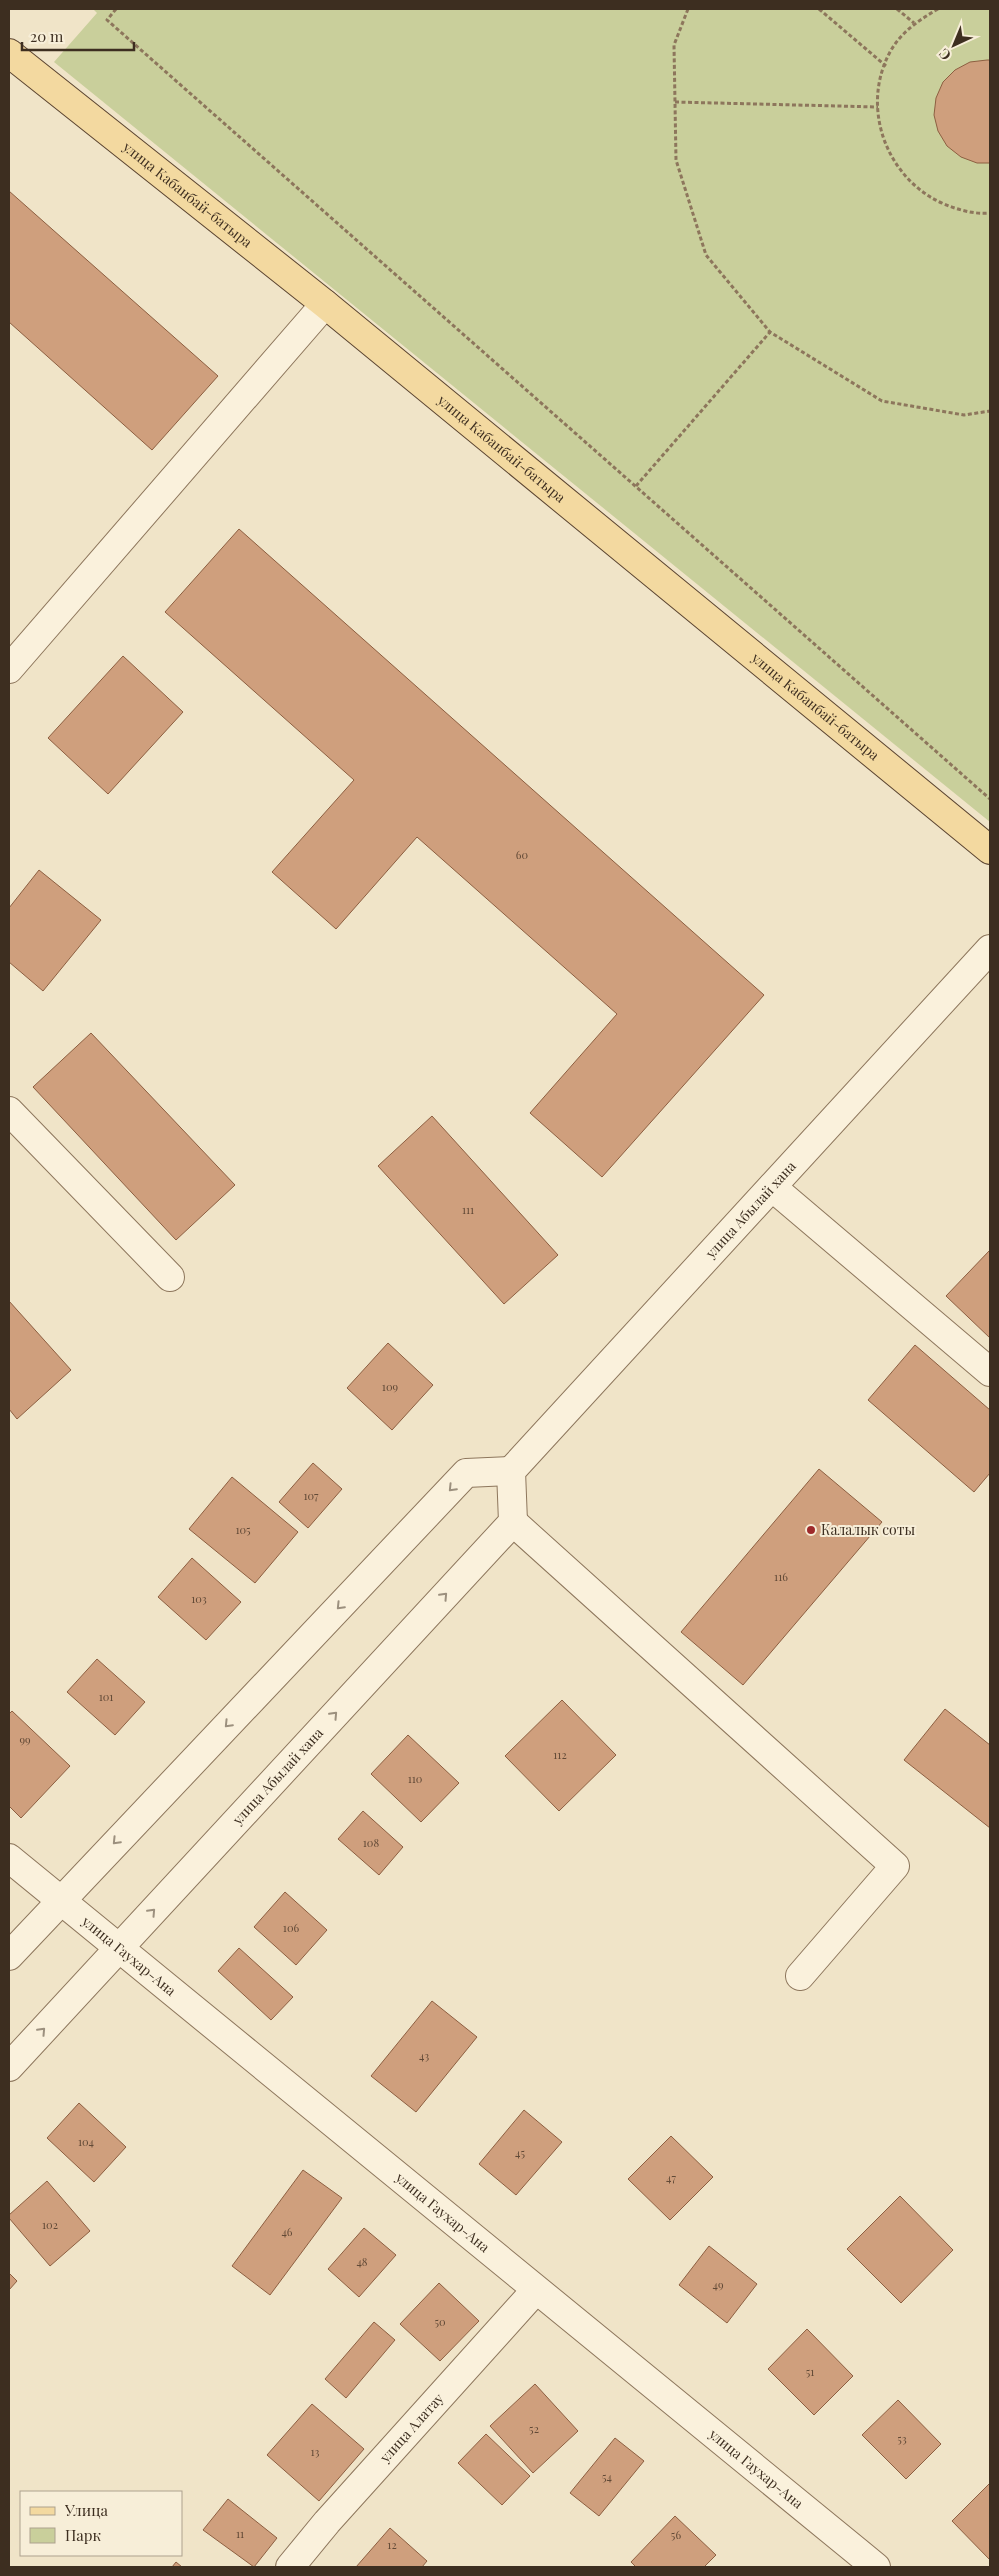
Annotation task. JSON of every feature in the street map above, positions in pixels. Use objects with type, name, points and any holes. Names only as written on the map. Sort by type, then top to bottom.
[{"type":"main road","name":"улица Кабанбай-батыра","points":[[9,52],[325,304],[990,850]]},
{"type":"street","points":[[9,669],[325,304]]},
{"type":"street","name":"улица Абылай хана","points":[[511,1472],[990,949]]},
{"type":"street","points":[[9,1111],[170,1277]]},
{"type":"street","points":[[772,1188],[990,1372]]},
{"type":"street","points":[[9,1956],[466,1472],[511,1472],[513,1522],[895,1866],[800,1976]]},
{"type":"street","name":"улица Абылай хана","points":[[9,2067],[513,1522]]},
{"type":"street","name":"улица Гаухар-Ана","points":[[9,1858],[120,1947],[535,2291],[876,2567]]},
{"type":"street","name":"улица Алатау","points":[[290,2567],[327,2522],[535,2291]]},
{"type":"path","points":[[116,9],[107,20],[990,798]]},
{"type":"path","points":[[688,9],[674,45],[676,160],[706,255],[770,332],[882,401],[964,416],[990,411]]},
{"type":"path","points":[[819,9],[886,66]]},
{"type":"path","points":[[897,9],[914,23]]},
{"type":"path","points":[[938,9],[914,23],[890,52],[878,87],[878,125],[892,159],[916,188],[948,207],[990,213]]},
{"type":"path","points":[[675,102],[878,107]]},
{"type":"path","points":[[636,486],[770,332]]},
{"type":"green space","points":[[93,9],[990,9],[990,822],[54,62],[97,13]]},
{"type":"building","points":[[990,60],[990,163],[977,163],[961,157],[947,146],[938,131],[934,115],[936,98],[943,82],[955,70],[970,62]]},
{"type":"building","points":[[9,191],[218,376],[152,450],[9,322]]},
{"type":"building","points":[[239,529],[764,995],[602,1177],[530,1113],[617,1014],[417,837],[336,929],[272,872],[354,780],[165,612]]},
{"type":"building","points":[[123,656],[183,712],[108,794],[48,738]]},
{"type":"building","points":[[39,870],[101,920],[43,991],[9,962],[9,908]]},
{"type":"building","points":[[91,1033],[235,1185],[176,1240],[33,1087]]},
{"type":"building","points":[[432,1116],[558,1255],[504,1304],[378,1166]]},
{"type":"building","points":[[990,1250],[990,1338],[946,1296]]},
{"type":"building","points":[[9,1301],[71,1370],[17,1419],[9,1409]]},
{"type":"building","points":[[388,1343],[433,1385],[392,1430],[347,1388]]},
{"type":"building","points":[[915,1345],[990,1410],[990,1473],[974,1492],[868,1400]]},
{"type":"building","points":[[313,1463],[342,1489],[308,1528],[279,1502]]},
{"type":"building","points":[[819,1469],[882,1522],[743,1685],[681,1632]]},
{"type":"building","points":[[232,1477],[298,1532],[255,1583],[189,1529]]},
{"type":"building","points":[[192,1558],[241,1602],[206,1640],[158,1597]]},
{"type":"building","points":[[97,1659],[145,1702],[115,1735],[67,1692]]},
{"type":"building","points":[[562,1700],[616,1755],[559,1811],[505,1756]]},
{"type":"building","points":[[945,1709],[990,1745],[990,1828],[904,1760]]},
{"type":"building","points":[[12,1711],[70,1766],[21,1818],[9,1806],[9,1714]]},
{"type":"building","points":[[408,1735],[459,1783],[421,1822],[371,1774]]},
{"type":"building","points":[[363,1811],[403,1847],[379,1875],[338,1839]]},
{"type":"building","points":[[285,1892],[327,1930],[296,1965],[254,1927]]},
{"type":"building","points":[[239,1948],[293,1997],[271,2020],[218,1971]]},
{"type":"building","points":[[432,2001],[477,2037],[416,2112],[371,2076]]},
{"type":"building","points":[[79,2103],[126,2147],[94,2182],[47,2138]]},
{"type":"building","points":[[524,2110],[562,2142],[516,2195],[479,2164]]},
{"type":"building","points":[[671,2136],[713,2177],[670,2220],[628,2179]]},
{"type":"building","points":[[303,2170],[342,2198],[270,2295],[232,2266]]},
{"type":"building","points":[[47,2181],[90,2231],[50,2266],[9,2218],[9,2215]]},
{"type":"building","points":[[900,2196],[953,2250],[901,2303],[847,2249]]},
{"type":"building","points":[[364,2228],[396,2255],[359,2297],[328,2269]]},
{"type":"building","points":[[709,2246],[757,2284],[727,2323],[679,2285]]},
{"type":"building","points":[[9,2273],[17,2281],[9,2290]]},
{"type":"building","points":[[439,2283],[479,2321],[440,2361],[400,2324]]},
{"type":"building","points":[[374,2322],[395,2340],[346,2398],[325,2379]]},
{"type":"building","points":[[807,2329],[853,2376],[814,2415],[768,2369]]},
{"type":"building","points":[[535,2384],[578,2431],[533,2473],[490,2426]]},
{"type":"building","points":[[898,2400],[941,2444],[906,2479],[862,2435]]},
{"type":"building","points":[[312,2404],[364,2449],[319,2501],[267,2455]]},
{"type":"building","points":[[486,2434],[530,2476],[502,2505],[458,2463]]},
{"type":"building","points":[[615,2438],[644,2461],[599,2516],[570,2493]]},
{"type":"building","points":[[990,2483],[990,2560],[952,2521]]},
{"type":"building","points":[[228,2499],[277,2538],[254,2567],[203,2530]]},
{"type":"building","points":[[675,2516],[716,2555],[704,2567],[636,2567],[631,2562]]},
{"type":"building","points":[[390,2528],[427,2561],[422,2567],[356,2567]]},
{"type":"building","points":[[176,2562],[182,2567],[172,2567]]},
{"type":"place","name":"Калалык соты","points":[[811,1530]]}]
